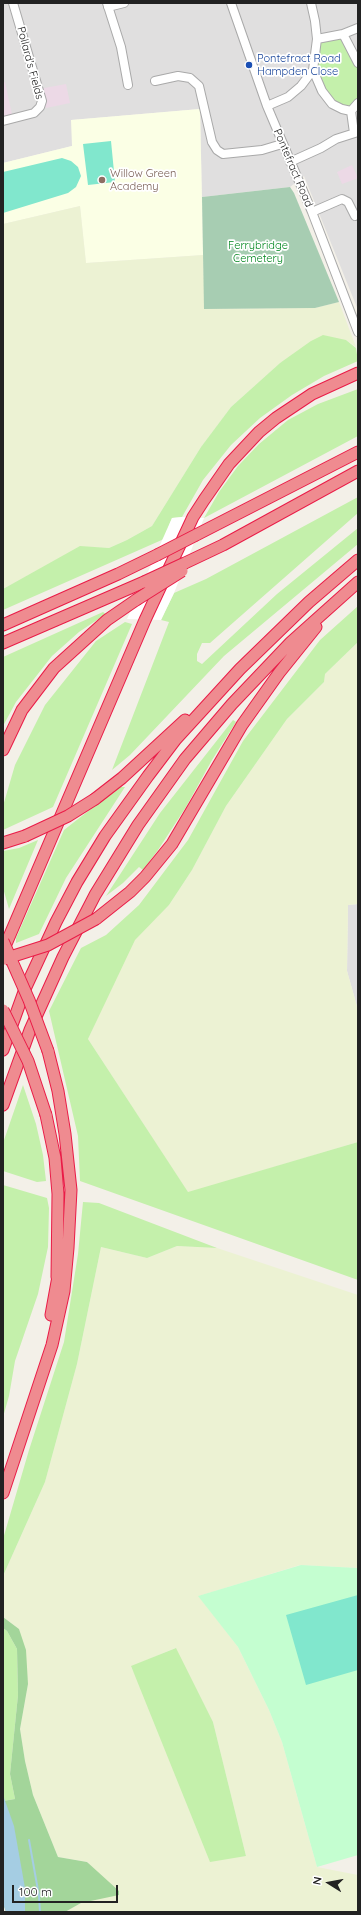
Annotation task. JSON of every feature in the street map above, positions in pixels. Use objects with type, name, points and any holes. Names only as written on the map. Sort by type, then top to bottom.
[{"type":"highway","points":[[3,951],[145,620],[193,518],[229,464],[243,447],[270,422],[312,394],[355,374]]},
{"type":"highway","points":[[3,625],[157,555],[358,452]]},
{"type":"highway","points":[[3,750],[22,710],[54,668],[107,620],[184,567],[358,471]]},
{"type":"highway","points":[[3,843],[25,836],[68,816],[95,799],[122,778],[240,669],[309,602],[358,560]]},
{"type":"highway","points":[[3,644],[144,582],[184,567]]},
{"type":"highway","points":[[3,960],[48,945],[96,919],[130,892],[159,861],[184,826],[242,725],[305,639],[355,585]]},
{"type":"highway","points":[[3,1106],[30,1030],[62,957],[95,895],[138,825],[185,760],[232,704],[279,654],[355,585]]},
{"type":"highway","points":[[3,1050],[25,989],[56,922],[77,882],[105,836],[176,739],[240,669]]},
{"type":"highway","points":[[3,941],[36,1018],[48,1051],[61,1105],[71,1190],[66,1267],[60,1310],[44,1370],[3,1492]]},
{"type":"highway","points":[[3,1010],[28,1061],[46,1115],[55,1158],[59,1232],[56,1289]]},
{"type":"highway","points":[[3,1492],[46,1341],[56,1289],[62,1257],[65,1221],[67,1153]]},
{"type":"street","name":"Pollard's Fields","points":[[3,121],[34,113],[40,107],[42,101],[13,3]]},
{"type":"street","points":[[124,3],[108,5],[121,48],[128,85]]},
{"type":"street","name":"Pontefract Road","points":[[231,3],[267,106],[312,212],[358,332]]},
{"type":"street","points":[[267,106],[288,97],[301,86],[313,70],[317,40],[315,22],[310,3]]},
{"type":"street","points":[[317,40],[343,34],[358,28]]},
{"type":"street","points":[[343,34],[358,63]]},
{"type":"street","points":[[313,70],[322,91],[332,104],[342,109],[351,111]]},
{"type":"street","points":[[155,81],[178,76],[190,78],[199,86],[212,142],[217,150],[223,154],[262,150],[282,144]]},
{"type":"street","points":[[351,111],[358,104]]},
{"type":"street","points":[[290,162],[311,153],[336,139],[356,133],[351,111]]},
{"type":"street","points":[[312,212],[342,199],[348,202],[355,216]]},
{"type":"shaded area","points":[[3,3],[358,3],[358,310],[304,176],[290,187],[202,197],[200,109],[72,120],[72,146],[3,163]]},
{"type":"shaded area","points":[[5,82],[13,119],[3,121],[3,83]]},
{"type":"shaded area","points":[[66,84],[70,103],[46,108],[42,101],[39,89]]},
{"type":"shaded area","name":"Willow Green Academy","points":[[200,109],[203,255],[86,263],[80,206],[3,224],[3,163],[72,146],[71,120]]},
{"type":"shaded area","points":[[352,165],[358,178],[342,184],[337,172]]},
{"type":"shaded area","points":[[80,206],[86,263],[203,255],[205,309],[315,308],[339,302],[356,347],[346,340],[280,363],[231,407],[201,447],[152,526],[109,548],[80,547],[3,589],[3,224]]},
{"type":"shaded area","points":[[358,642],[358,904],[348,905],[347,971],[358,1010],[358,1142],[188,1193],[88,1039],[133,940],[169,905],[192,870],[226,806],[287,719],[324,682],[325,674]]},
{"type":"shaded area","points":[[358,904],[358,1010],[347,971],[348,905]]},
{"type":"shaded area","points":[[177,1246],[217,1248],[358,1295],[358,1568],[300,1565],[199,1596],[238,1647],[269,1710],[282,1742],[317,1867],[358,1875],[358,1912],[65,1912],[81,1903],[99,1898],[88,1862],[58,1857],[33,1795],[25,1761],[20,1729],[28,1684],[19,1629],[3,1617],[3,1576],[45,1482],[77,1364],[101,1247],[147,1258]],"holes":[[[175,1648],[213,1722],[246,1856],[232,1857],[131,1667]]]},
{"type":"green space","points":[[343,34],[358,63],[358,103],[351,111],[332,104],[313,70],[317,39]]},
{"type":"green space","points":[[111,141],[115,182],[88,185],[83,144]]},
{"type":"green space","points":[[62,158],[71,161],[78,167],[81,176],[76,187],[68,193],[3,213],[3,172]]},
{"type":"green space","name":"Ferrybridge Cemetery","points":[[290,187],[294,193],[339,302],[315,308],[204,309],[202,197]]},
{"type":"green space","points":[[323,335],[346,340],[356,348],[358,361],[324,376],[292,395],[260,418],[231,445],[203,480],[182,517],[172,518],[164,539],[3,610],[3,589],[80,546],[109,548],[152,526],[201,447],[231,407],[280,363],[311,341]]},
{"type":"green space","points":[[358,389],[358,436],[204,518],[219,492],[238,466],[259,444],[288,420],[318,404]]},
{"type":"green space","points":[[358,497],[358,513],[210,643],[202,643],[197,654],[197,661],[202,664],[277,594],[358,528],[358,544],[224,656],[130,755],[112,770],[169,622],[161,620],[174,593],[206,579]]},
{"type":"green space","points":[[358,606],[358,642],[325,674],[324,682],[287,719],[226,806],[192,870],[169,905],[135,940],[88,1039],[188,1192],[358,1142],[358,1280],[80,1181],[78,1136],[49,1011],[81,948],[106,935],[139,905],[188,840],[243,741],[320,640]]},
{"type":"green space","points":[[103,612],[106,614],[79,632],[52,656],[16,702],[3,726],[3,657]]},
{"type":"green space","points":[[125,622],[132,624],[53,807],[3,830],[3,806],[15,765],[45,705],[96,641]]},
{"type":"green space","points":[[233,720],[236,722],[212,760],[186,807],[158,850],[143,870],[139,867],[123,883],[106,896],[160,813]]},
{"type":"green space","points":[[119,787],[125,787],[66,878],[39,934],[16,943],[16,938],[64,830]]},
{"type":"green space","points":[[38,840],[9,909],[3,888],[3,851],[19,848]]},
{"type":"green space","points":[[23,1085],[36,1124],[43,1155],[46,1181],[37,1182],[3,1171],[3,1143]]},
{"type":"green space","points":[[3,1185],[47,1198],[49,1208],[48,1247],[38,1294],[15,1361],[9,1396],[3,1417]]},
{"type":"green space","points":[[83,1202],[99,1203],[217,1248],[177,1246],[147,1258],[101,1247],[77,1364],[45,1482],[3,1576],[3,1539],[29,1450],[64,1342],[78,1254]]},
{"type":"green space","points":[[301,1565],[358,1568],[358,1855],[317,1867],[282,1742],[269,1710],[238,1647],[198,1596]]},
{"type":"green space","points":[[358,1595],[358,1670],[306,1685],[286,1615]]},
{"type":"green space","points":[[3,1617],[19,1629],[26,1650],[28,1684],[20,1729],[25,1761],[33,1795],[58,1857],[87,1862],[119,1891],[119,1895],[81,1903],[65,1912],[6,1912],[3,1903],[3,1801],[15,1799],[10,1774],[18,1695],[17,1649],[7,1631],[3,1628]]},
{"type":"green space","points":[[3,1628],[7,1631],[17,1649],[18,1695],[10,1774],[15,1799],[3,1801]]},
{"type":"green space","points":[[176,1648],[213,1722],[246,1856],[210,1862],[131,1666]]},
{"type":"water","points":[[3,1795],[14,1826],[25,1888],[25,1912],[6,1912],[3,1903]]},
{"type":"pier","points":[[172,518],[204,518],[174,593],[161,620],[127,619]]},
{"type":"waterway","points":[[29,1840],[39,1896],[40,1912]]},
{"type":"place","name":"Pontefract Road Hampden Close","points":[[249,65]]},
{"type":"place","name":"Willow Green Academy","points":[[102,180]]}]
